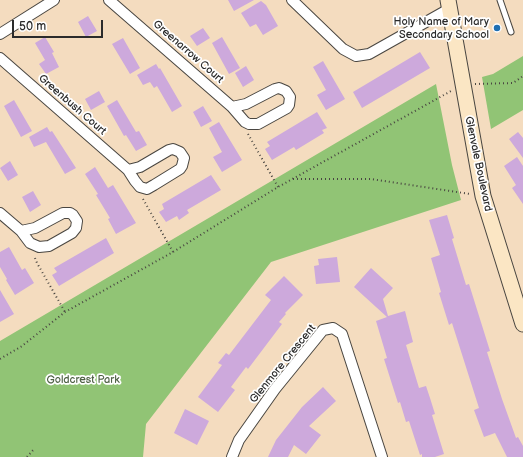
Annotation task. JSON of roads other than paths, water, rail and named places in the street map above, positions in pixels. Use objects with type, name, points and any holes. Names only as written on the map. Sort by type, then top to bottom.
[{"type":"street","points":[[0,34],[54,0]]},
{"type":"street","name":"Greenarrow Court","points":[[109,0],[232,107],[245,122],[253,125],[258,124],[287,108],[290,101],[288,94],[283,89],[275,88],[246,104],[232,107]]},
{"type":"street","points":[[292,0],[343,49],[356,56],[369,54],[449,5]]},
{"type":"street","name":"Glenvale Boulevard","points":[[449,5],[483,196],[523,324]]},
{"type":"street","name":"Greenbush Court","points":[[0,58],[128,170],[137,185],[143,188],[150,187],[180,169],[184,162],[182,155],[176,150],[169,150],[140,167],[128,170]]},
{"type":"street","points":[[0,213],[21,231],[30,243],[39,247],[49,246],[75,231],[77,224],[75,218],[70,213],[63,213],[35,228],[21,231]]},
{"type":"street","name":"Glenmore Crescent","points":[[232,457],[239,440],[275,389],[323,330],[333,328],[342,334],[382,457]]},
{"type":"lane","points":[[500,0],[511,32]]},
{"type":"place","name":"Holy Name of Mary Secondary School","points":[[497,28]]},
{"type":"park label","name":"Goldcrest Park","points":[[83,380]]}]
